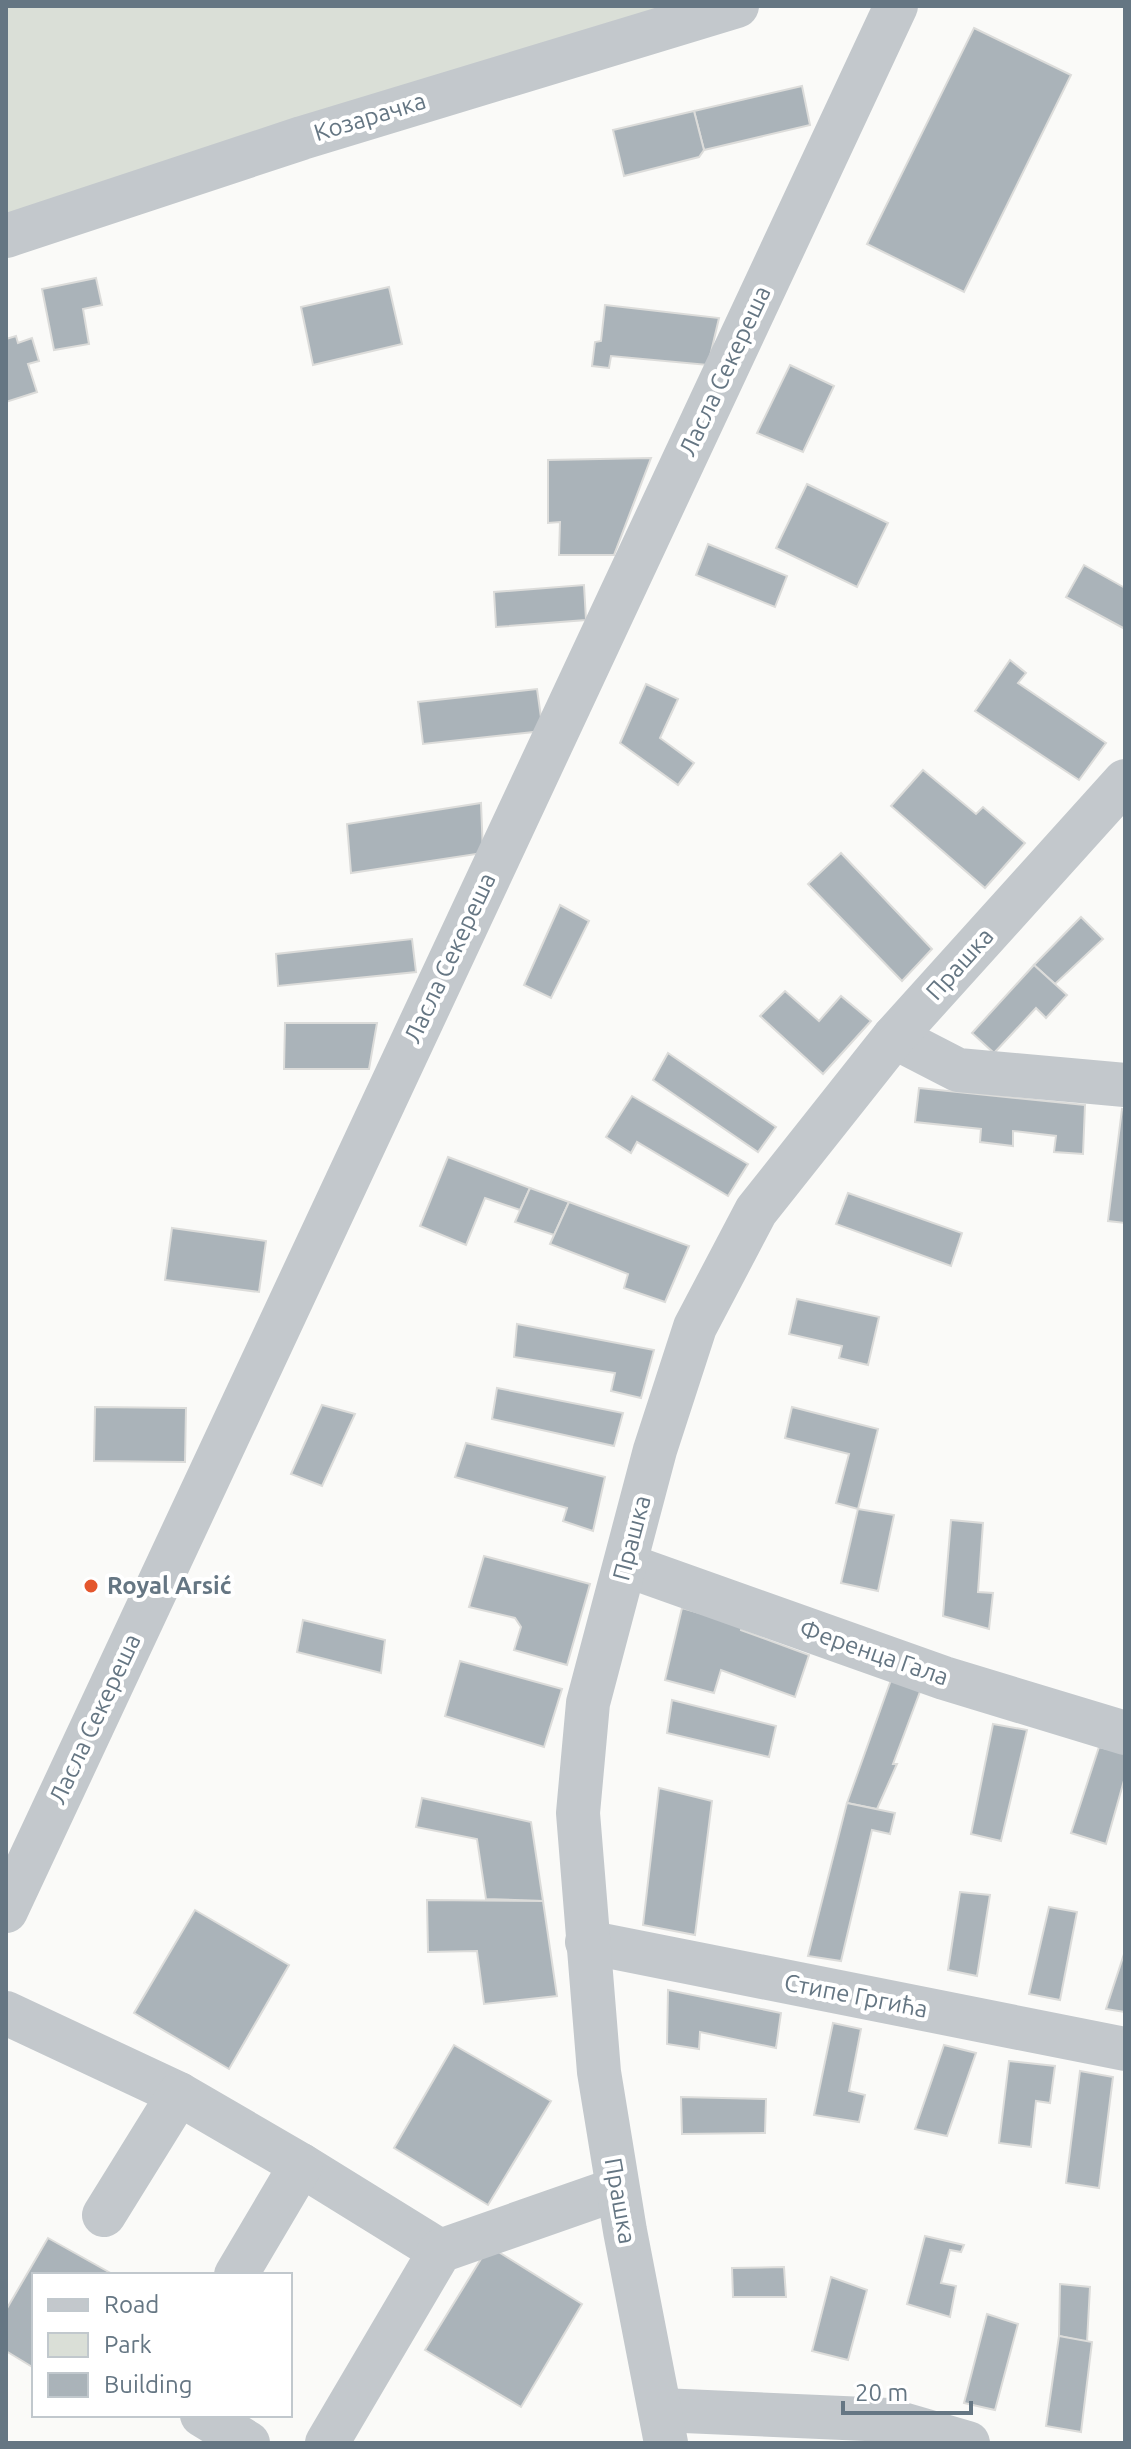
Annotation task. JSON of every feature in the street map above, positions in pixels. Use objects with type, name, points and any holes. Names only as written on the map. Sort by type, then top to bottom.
[{"type":"street","name":"Козарачка","points":[[6,236],[302,138],[737,6]]},
{"type":"street","name":"Ласла Секереша","points":[[6,1911],[896,6]]},
{"type":"street","name":"Прашка","points":[[664,2427],[617,2189],[599,2072],[578,1813],[588,1703],[655,1450],[695,1327],[756,1211],[894,1037],[1125,781]]},
{"type":"street","points":[[894,1037],[958,1070],[1125,1085]]},
{"type":"street","name":"Ференца Гала","points":[[626,1565],[944,1678],[1125,1733]]},
{"type":"street","name":"Стипе Гргића","points":[[587,1942],[1125,2049]]},
{"type":"street","points":[[6,2013],[179,2094],[440,2251]]},
{"type":"street","points":[[104,2215],[179,2094]]},
{"type":"street","points":[[237,2273],[301,2165]]},
{"type":"street","points":[[327,2443],[440,2251],[617,2189]]},
{"type":"street","points":[[205,2417],[248,2443]]},
{"type":"street","points":[[664,2427],[889,2420],[968,2443]]},
{"type":"green space","points":[[6,6],[737,6],[6,236]]},
{"type":"building","points":[[974,28],[1071,75],[964,292],[867,244]]},
{"type":"building","points":[[802,86],[810,125],[704,150],[694,111]]},
{"type":"building","points":[[694,111],[704,150],[699,157],[624,176],[613,130]]},
{"type":"building","points":[[96,278],[102,305],[83,309],[89,344],[54,350],[42,289]]},
{"type":"building","points":[[389,287],[402,344],[313,365],[301,307]]},
{"type":"building","points":[[605,305],[719,318],[708,365],[611,356],[609,368],[592,366],[595,342],[601,341]]},
{"type":"building","points":[[16,336],[18,343],[32,338],[39,361],[28,364],[37,392],[6,402],[6,339]]},
{"type":"building","points":[[790,365],[834,386],[803,452],[757,433]]},
{"type":"building","points":[[651,458],[614,555],[559,555],[560,522],[548,523],[548,460]]},
{"type":"building","points":[[807,484],[888,523],[857,587],[776,548]]},
{"type":"building","points":[[708,544],[787,576],[775,607],[696,575]]},
{"type":"building","points":[[1084,565],[1125,588],[1125,629],[1066,597]]},
{"type":"building","points":[[584,585],[586,620],[496,627],[494,592]]},
{"type":"building","points":[[1010,660],[1026,673],[1018,683],[1106,743],[1079,780],[975,711]]},
{"type":"building","points":[[646,684],[678,699],[660,738],[694,763],[678,785],[620,743]]},
{"type":"building","points":[[537,689],[543,731],[423,744],[418,702]]},
{"type":"building","points":[[923,770],[976,814],[983,807],[1025,843],[985,888],[891,806]]},
{"type":"building","points":[[481,803],[483,853],[351,873],[347,824]]},
{"type":"building","points":[[841,853],[932,949],[902,981],[808,884]]},
{"type":"building","points":[[560,905],[589,921],[551,998],[524,985]]},
{"type":"building","points":[[1081,917],[1103,939],[1055,984],[1034,965]]},
{"type":"building","points":[[412,939],[416,972],[278,986],[276,954]]},
{"type":"building","points":[[1034,965],[1067,995],[1046,1018],[1036,1008],[994,1053],[972,1033]]},
{"type":"building","points":[[785,991],[819,1021],[841,996],[871,1021],[823,1074],[760,1016]]},
{"type":"building","points":[[285,1023],[377,1023],[369,1069],[284,1069]]},
{"type":"building","points":[[668,1053],[776,1127],[758,1152],[653,1080]]},
{"type":"building","points":[[919,1088],[1085,1105],[1083,1154],[1054,1152],[1056,1136],[1013,1131],[1013,1146],[980,1142],[981,1129],[915,1122]]},
{"type":"building","points":[[632,1096],[748,1164],[728,1196],[637,1142],[631,1153],[606,1137]]},
{"type":"building","points":[[1122,1109],[1125,1110],[1125,1223],[1108,1221]]},
{"type":"building","points":[[448,1157],[530,1188],[520,1210],[485,1198],[466,1245],[420,1226]]},
{"type":"building","points":[[530,1188],[569,1202],[554,1235],[515,1222]]},
{"type":"building","points":[[848,1193],[962,1233],[951,1266],[836,1224]]},
{"type":"building","points":[[569,1202],[689,1246],[665,1302],[624,1288],[628,1274],[550,1244]]},
{"type":"building","points":[[172,1228],[266,1241],[259,1292],[165,1280]]},
{"type":"building","points":[[797,1299],[879,1317],[868,1365],[839,1358],[842,1346],[789,1334]]},
{"type":"building","points":[[517,1324],[654,1350],[641,1398],[611,1391],[615,1373],[514,1357]]},
{"type":"building","points":[[497,1388],[623,1413],[614,1446],[492,1419]]},
{"type":"building","points":[[322,1405],[355,1414],[322,1486],[291,1474]]},
{"type":"building","points":[[95,1407],[186,1408],[185,1462],[94,1461]]},
{"type":"building","points":[[792,1407],[878,1429],[858,1509],[836,1503],[849,1454],[785,1438]]},
{"type":"building","points":[[466,1443],[605,1477],[593,1531],[563,1521],[567,1508],[455,1477]]},
{"type":"building","points":[[858,1509],[894,1515],[878,1591],[841,1583]]},
{"type":"building","points":[[951,1520],[983,1523],[978,1592],[993,1593],[989,1629],[943,1616]]},
{"type":"building","points":[[484,1556],[590,1584],[567,1665],[514,1650],[521,1627],[515,1618],[469,1607]]},
{"type":"building","points":[[682,1608],[742,1625],[741,1630],[809,1655],[795,1697],[721,1670],[714,1693],[665,1680]]},
{"type":"building","points":[[303,1620],[385,1640],[381,1673],[297,1652]]},
{"type":"building","points":[[460,1661],[562,1689],[544,1747],[445,1716]]},
{"type":"building","points":[[891,1680],[921,1689],[893,1764],[897,1764],[877,1809],[847,1803]]},
{"type":"building","points":[[672,1700],[776,1726],[769,1757],[667,1733]]},
{"type":"building","points":[[993,1724],[1027,1730],[1001,1841],[971,1834]]},
{"type":"building","points":[[1099,1747],[1125,1753],[1125,1777],[1106,1844],[1071,1833]]},
{"type":"building","points":[[659,1788],[712,1801],[695,1935],[643,1925]]},
{"type":"building","points":[[422,1798],[531,1822],[543,1901],[486,1899],[477,1839],[416,1827]]},
{"type":"building","points":[[847,1803],[895,1813],[890,1834],[872,1830],[841,1961],[808,1956]]},
{"type":"building","points":[[960,1892],[990,1895],[977,1976],[948,1970]]},
{"type":"building","points":[[427,1900],[543,1901],[557,1996],[484,2004],[477,1951],[428,1952]]},
{"type":"building","points":[[1049,1907],[1077,1912],[1060,2000],[1029,1994]]},
{"type":"building","points":[[195,1910],[289,1965],[229,2069],[134,2013]]},
{"type":"building","points":[[1125,1951],[1125,2012],[1106,2009]]},
{"type":"building","points":[[668,1990],[781,2013],[776,2048],[700,2032],[699,2049],[667,2044]]},
{"type":"building","points":[[833,2023],[861,2029],[849,2091],[865,2095],[859,2122],[814,2115]]},
{"type":"building","points":[[454,2045],[551,2101],[488,2205],[394,2148]]},
{"type":"building","points":[[944,2045],[976,2053],[947,2136],[915,2129]]},
{"type":"building","points":[[1009,2061],[1055,2066],[1050,2103],[1036,2101],[1031,2147],[999,2143]]},
{"type":"building","points":[[1080,2071],[1113,2077],[1099,2188],[1066,2183]]},
{"type":"building","points":[[681,2097],[766,2099],[765,2133],[682,2134]]},
{"type":"building","points":[[925,2236],[964,2245],[961,2252],[950,2250],[941,2283],[956,2286],[950,2317],[907,2304]]},
{"type":"building","points":[[48,2238],[110,2273],[32,2273],[32,2367],[6,2351],[6,2310]]},
{"type":"building","points":[[489,2246],[582,2304],[521,2407],[425,2350]]},
{"type":"building","points":[[784,2267],[786,2297],[733,2297],[732,2268]]},
{"type":"building","points":[[831,2277],[867,2290],[848,2360],[812,2351]]},
{"type":"building","points":[[1060,2284],[1090,2287],[1087,2342],[1059,2336]]},
{"type":"building","points":[[987,2314],[1018,2324],[995,2410],[964,2403]]},
{"type":"building","points":[[1059,2336],[1092,2342],[1081,2432],[1046,2426]]},
{"type":"place","name":"Royal Arsić","points":[[91,1586]]}]
